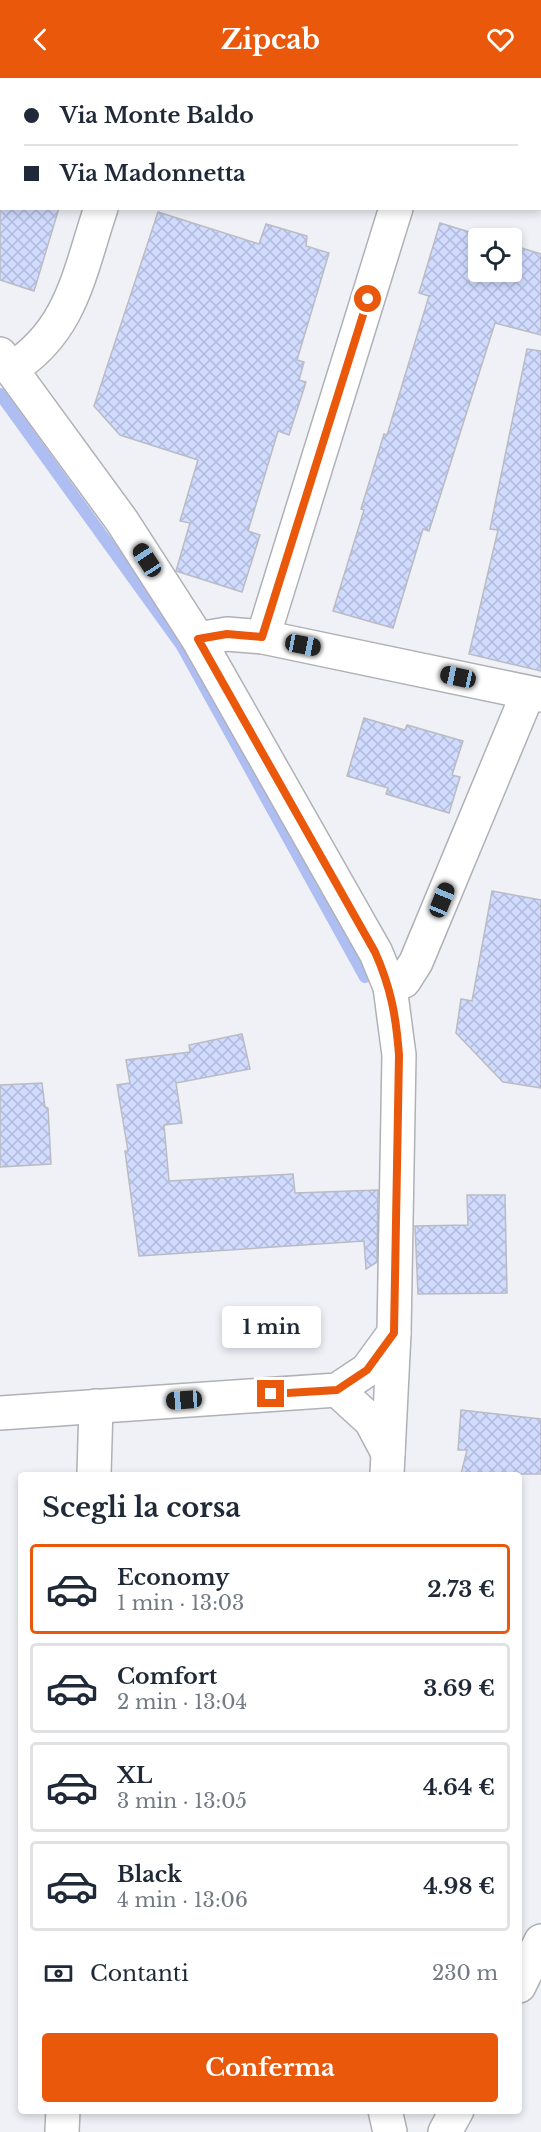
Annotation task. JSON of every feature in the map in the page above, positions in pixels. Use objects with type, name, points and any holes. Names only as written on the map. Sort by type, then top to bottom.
[{"type":"street","points":[[100,210],[65,315],[32,355],[5,361],[122,521],[198,639],[375,952],[390,987],[399,1055],[394,1333],[388,1464]]},
{"type":"street","points":[[262,637],[395,210]]},
{"type":"street","points":[[198,639],[227,634],[262,637],[535,694],[416,962],[404,981],[390,987]]},
{"type":"street","points":[[0,1413],[337,1390],[367,1370],[394,1333]]},
{"type":"street","points":[[337,1390],[371,1421],[384,1442],[388,1464]]},
{"type":"street","points":[[94,1472],[96,1406]]},
{"type":"street","points":[[522,1980],[541,1941]]},
{"type":"street","points":[[62,2132],[63,2114]]},
{"type":"street","points":[[386,2114],[390,2132]]},
{"type":"street","points":[[445,2132],[455,2114]]},
{"type":"street","points":[[459,2114],[468,2132]]},
{"type":"building","points":[[0,210],[58,210],[34,291],[0,280]]},
{"type":"building","points":[[158,212],[259,244],[266,224],[307,236],[306,246],[329,253],[297,360],[304,362],[299,380],[306,382],[289,435],[278,431],[248,531],[260,535],[242,592],[176,571],[190,523],[180,521],[198,460],[120,435],[94,406]]},
{"type":"building","points":[[440,223],[468,232],[468,282],[522,282],[522,248],[541,254],[541,335],[495,323],[429,531],[423,529],[393,628],[333,611],[364,510],[361,509],[384,434],[387,435],[429,296],[419,293]]},
{"type":"building","points":[[527,349],[541,351],[541,671],[469,654],[498,530],[490,529]]},
{"type":"building","points":[[364,718],[405,730],[407,725],[463,741],[452,775],[460,777],[449,813],[386,794],[388,788],[347,776]]},
{"type":"building","points":[[492,891],[541,900],[541,1088],[503,1082],[456,1033],[461,999],[472,1001]]},
{"type":"building","points":[[242,1034],[250,1069],[176,1083],[182,1123],[164,1125],[169,1181],[293,1174],[295,1193],[378,1190],[377,1262],[366,1269],[364,1241],[139,1256],[125,1151],[128,1151],[117,1085],[130,1083],[126,1060],[190,1052],[189,1045]]},
{"type":"building","points":[[42,1083],[45,1107],[48,1108],[51,1164],[0,1167],[0,1085]]},
{"type":"building","points":[[467,1195],[505,1195],[507,1293],[418,1294],[415,1226],[468,1225]]},
{"type":"building","points":[[461,1410],[541,1419],[541,1474],[462,1472],[467,1450],[458,1450]]},
{"type":"waterway","points":[[0,394],[182,646],[365,977]]},
{"type":"route","points":[[271,1394],[337,1390],[367,1370],[394,1333],[399,1055],[397,1023],[390,987],[375,952],[198,639],[227,634],[262,637],[368,299]]}]
